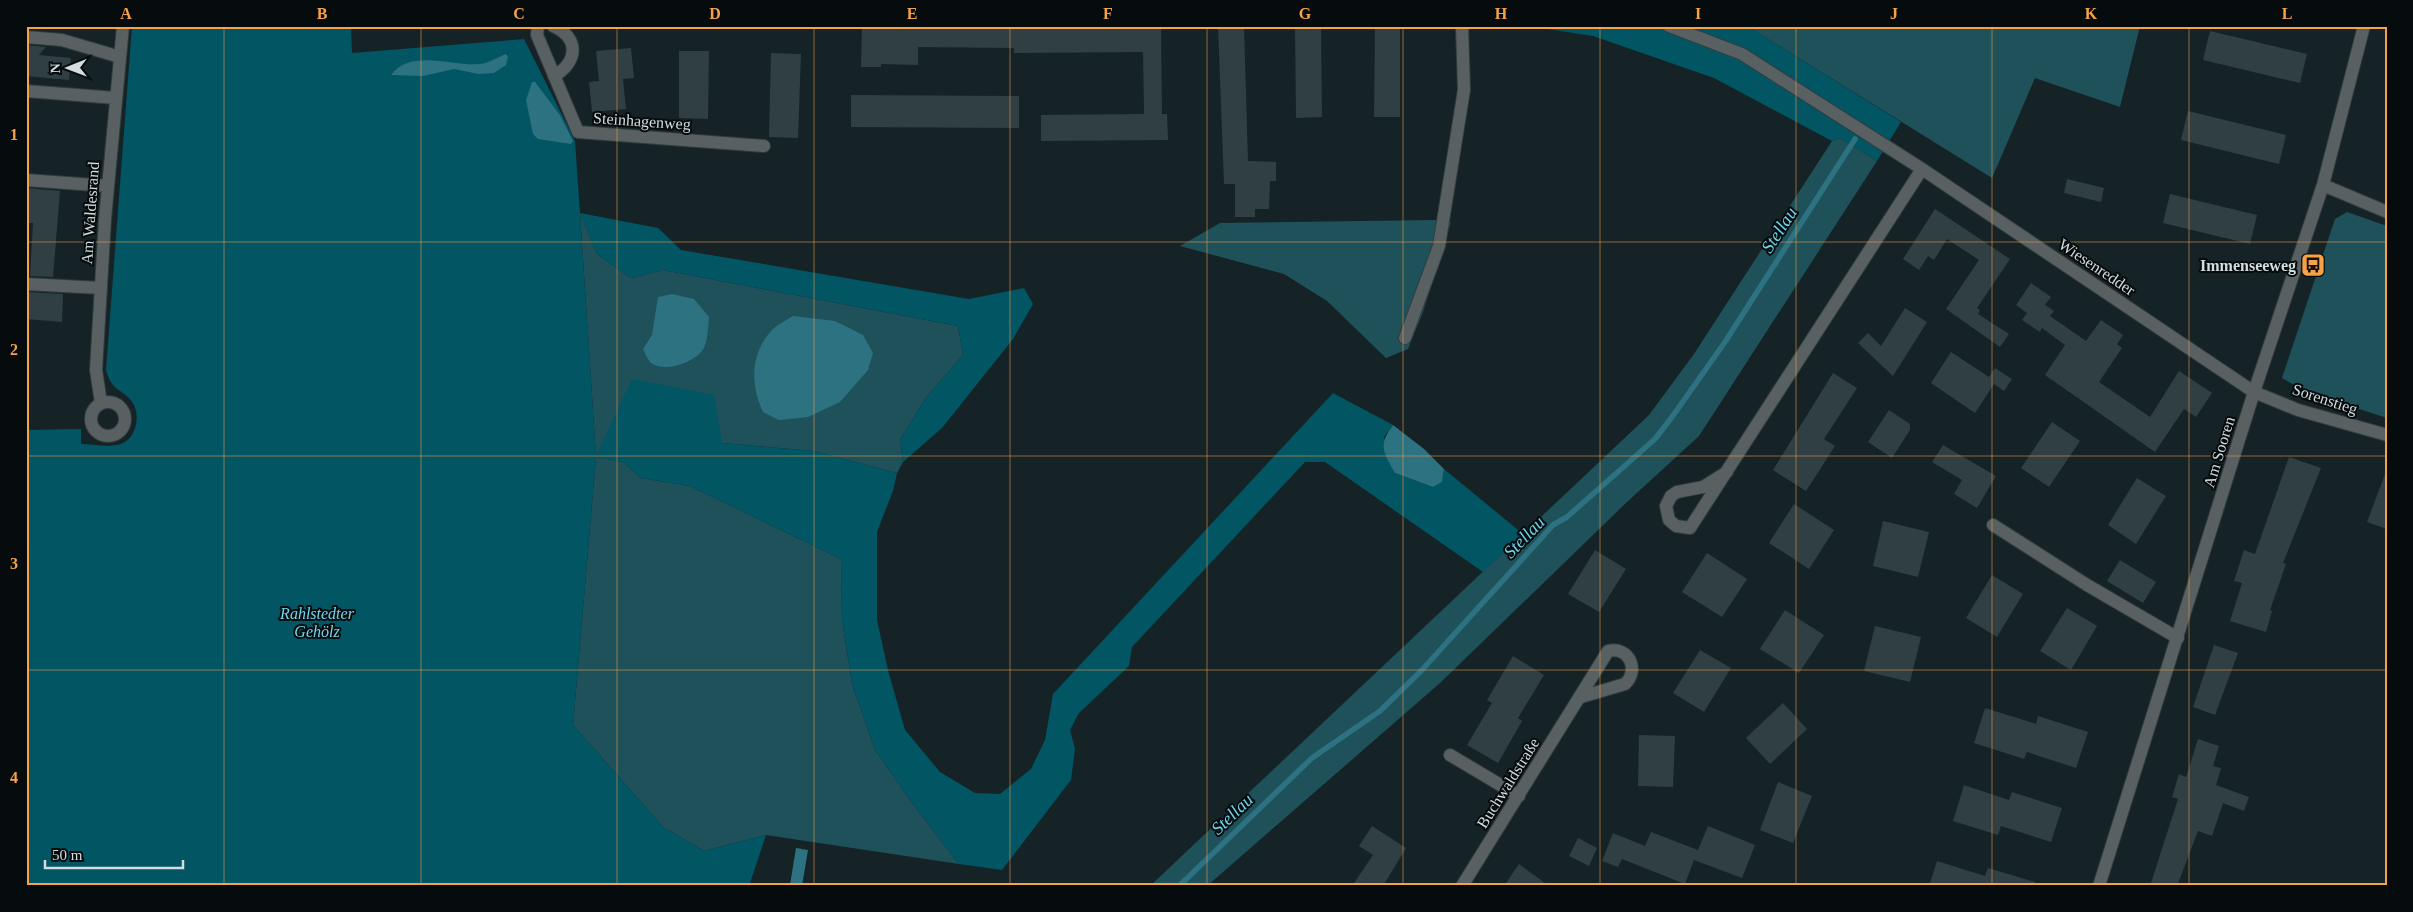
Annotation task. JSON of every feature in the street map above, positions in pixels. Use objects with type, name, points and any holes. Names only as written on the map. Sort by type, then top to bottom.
[{"type":"street","name":"Am Waldesrand","points":[[101,403],[96,370],[108,186],[123,26]]},
{"type":"street","name":"Steinhagenweg","points":[[538,26],[538,35],[578,132],[764,146]]},
{"type":"street","points":[[553,26],[565,33],[572,47],[570,62],[554,76]]},
{"type":"street","points":[[1405,338],[1439,246],[1464,90],[1462,26]]},
{"type":"street","name":"Wiesenredder","points":[[1669,26],[1742,54],[1922,169],[2254,392]]},
{"type":"street","name":"Am Sooren","points":[[2099,886],[2254,392],[2323,185],[2364,26]]},
{"type":"street","points":[[26,37],[62,40],[120,57]]},
{"type":"street","points":[[26,91],[116,98]]},
{"type":"street","points":[[1727,472],[1703,487],[1677,492],[1671,496],[1666,506],[1669,520],[1676,526],[1690,528],[1727,472],[1922,169]]},
{"type":"street","points":[[26,180],[108,186]]},
{"type":"street","points":[[2323,185],[2387,212]]},
{"type":"street","points":[[26,284],[101,288]]},
{"type":"street","name":"Sorenstieg","points":[[2254,392],[2298,410],[2387,435]]},
{"type":"street","points":[[1993,525],[2087,585],[2178,638]]},
{"type":"street","name":"Buchwaldstraße","points":[[1462,886],[1581,697]]},
{"type":"street","points":[[1450,755],[1519,796]]},
{"type":"shaded area","points":[[1747,26],[2140,26],[2120,107],[2035,78],[1992,178]]},
{"type":"shaded area","points":[[506,54],[508,57],[506,65],[494,73],[479,74],[454,69],[423,76],[391,75],[399,67],[410,62],[433,60],[480,64]]},
{"type":"shaded area","points":[[532,82],[535,82],[560,115],[573,141],[571,144],[538,139],[533,134],[526,100]]},
{"type":"shaded area","points":[[1840,138],[1877,161],[1699,436],[1627,502],[1440,683],[1207,886],[1150,886],[1649,415],[1694,354],[1832,141]]},
{"type":"shaded area","points":[[2347,212],[2387,226],[2387,418],[2304,391],[2282,378],[2335,219]]},
{"type":"shaded area","points":[[580,213],[597,254],[631,278],[663,270],[958,326],[963,355],[926,398],[900,440],[903,462],[897,473],[814,451],[722,443],[597,457],[623,462],[641,478],[690,486],[841,559],[842,620],[852,684],[875,750],[959,864],[766,835],[704,851],[663,827],[573,725],[596,457]]},
{"type":"shaded area","points":[[1435,220],[1451,222],[1423,312],[1408,349],[1386,358],[1327,301],[1284,274],[1180,246],[1220,223]]},
{"type":"shaded area","points":[[672,294],[694,299],[709,317],[707,339],[702,351],[692,359],[671,367],[663,367],[651,363],[643,349],[652,335],[658,297]]},
{"type":"shaded area","points":[[793,316],[835,321],[863,335],[873,353],[868,370],[840,402],[808,417],[779,420],[763,412],[756,391],[754,369],[756,358],[765,338],[775,327]]},
{"type":"shaded area","points":[[1393,425],[1424,449],[1444,469],[1442,482],[1433,487],[1395,473],[1384,449],[1385,438]]},
{"type":"shaded area","points":[[796,848],[808,850],[802,886],[790,885]]},
{"type":"green space","name":"Rahlstedter Gehölz","points":[[132,26],[351,26],[352,53],[524,39],[575,141],[580,213],[658,228],[681,250],[969,299],[1024,288],[1033,304],[1013,339],[942,428],[903,462],[900,440],[926,398],[963,355],[958,326],[663,270],[631,278],[597,254],[580,214],[596,456],[632,379],[714,395],[722,443],[814,451],[897,473],[893,491],[877,532],[877,620],[888,670],[905,730],[940,772],[975,793],[1000,794],[1031,769],[1045,740],[1053,694],[1333,393],[1393,425],[1384,437],[1395,473],[1433,487],[1442,482],[1444,469],[1523,534],[1483,572],[1325,462],[1305,462],[1132,647],[1129,666],[1079,713],[1070,730],[1075,749],[1071,780],[1002,870],[959,864],[875,750],[852,684],[842,620],[841,559],[690,486],[641,478],[623,462],[596,457],[573,725],[663,827],[704,851],[766,835],[749,886],[26,886],[26,430],[81,429],[81,444],[112,446],[127,440],[136,424],[137,417],[134,405],[127,396],[115,387],[106,370]]},
{"type":"green space","points":[[1529,26],[1747,26],[1901,122],[1877,161],[1840,138],[1832,141],[1714,78],[1593,36]]},
{"type":"building","points":[[862,26],[1161,26],[1162,114],[1167,114],[1168,140],[1041,141],[1041,115],[1144,114],[1143,52],[1014,53],[1014,48],[918,47],[918,65],[881,64],[881,67],[861,67]]},
{"type":"building","points":[[1218,26],[1244,26],[1248,161],[1276,162],[1276,181],[1270,181],[1269,209],[1255,209],[1255,217],[1235,217],[1235,184],[1224,184]]},
{"type":"building","points":[[1295,26],[1321,26],[1322,117],[1296,118]]},
{"type":"building","points":[[1375,26],[1400,26],[1400,117],[1374,117]]},
{"type":"building","points":[[2210,31],[2307,54],[2300,83],[2203,60]]},
{"type":"building","points":[[26,45],[46,47],[39,55],[71,58],[69,80],[26,76]]},
{"type":"building","points":[[631,48],[634,78],[623,79],[626,109],[592,112],[589,82],[599,81],[596,51]]},
{"type":"building","points":[[679,51],[709,51],[708,119],[679,118]]},
{"type":"building","points":[[771,53],[801,54],[798,138],[769,137]]},
{"type":"building","points":[[851,95],[1019,96],[1019,128],[851,127]]},
{"type":"building","points":[[2188,111],[2286,135],[2279,164],[2181,140]]},
{"type":"building","points":[[2067,179],[2104,188],[2101,202],[2064,193]]},
{"type":"building","points":[[26,188],[60,191],[53,277],[30,276],[33,223],[29,223],[29,218],[26,218]]},
{"type":"building","points":[[2170,194],[2257,215],[2250,244],[2163,223]]},
{"type":"building","points":[[1935,209],[2010,259],[1977,308],[1980,310],[1978,314],[2009,334],[2000,347],[1946,309],[1979,260],[1947,239],[1934,260],[1928,256],[1919,270],[1903,259]]},
{"type":"building","points":[[2031,283],[2051,297],[2045,305],[2054,311],[2050,316],[2086,341],[2101,320],[2123,335],[2117,344],[2122,348],[2099,382],[2150,417],[2179,371],[2212,393],[2196,417],[2184,409],[2155,452],[2045,375],[2065,345],[2042,328],[2040,332],[2022,320],[2027,313],[2016,305]]},
{"type":"building","points":[[26,292],[63,294],[62,322],[26,319]]},
{"type":"building","points":[[1905,308],[1927,322],[1893,376],[1858,343],[1868,333],[1881,346]]},
{"type":"building","points":[[1951,352],[1989,377],[1995,368],[2012,379],[2004,391],[1994,384],[1975,413],[1931,383]]},
{"type":"building","points":[[1833,373],[1857,388],[1824,439],[1835,446],[1806,491],[1773,470]]},
{"type":"building","points":[[1889,410],[1910,424],[1910,430],[1892,458],[1868,442]]},
{"type":"building","points":[[2052,422],[2080,441],[2049,487],[2021,468]]},
{"type":"building","points":[[1943,445],[1996,476],[1977,508],[1954,494],[1962,480],[1932,462]]},
{"type":"building","points":[[2289,457],[2321,468],[2283,563],[2286,564],[2270,610],[2272,611],[2266,632],[2230,621],[2242,583],[2234,581],[2244,550],[2255,554]]},
{"type":"building","points":[[2385,474],[2387,474],[2387,529],[2367,522]]},
{"type":"building","points":[[2137,478],[2166,496],[2136,544],[2108,525]]},
{"type":"building","points":[[1794,504],[1834,530],[1809,569],[1769,543]]},
{"type":"building","points":[[1883,521],[1929,532],[1918,577],[1873,566]]},
{"type":"building","points":[[1595,550],[1626,569],[1599,612],[1568,594]]},
{"type":"building","points":[[1707,553],[1747,579],[1722,617],[1682,592]]},
{"type":"building","points":[[2120,560],[2156,582],[2143,603],[2107,581]]},
{"type":"building","points":[[1992,575],[2023,594],[1997,637],[1966,618]]},
{"type":"building","points":[[2067,608],[2097,626],[2071,670],[2040,651]]},
{"type":"building","points":[[1785,610],[1824,635],[1799,673],[1760,649]]},
{"type":"building","points":[[1875,626],[1921,637],[1910,682],[1864,671]]},
{"type":"building","points":[[2214,645],[2238,653],[2215,715],[2193,707]]},
{"type":"building","points":[[1700,650],[1731,668],[1704,712],[1673,693]]},
{"type":"building","points":[[1513,656],[1544,675],[1518,718],[1522,721],[1498,763],[1467,745],[1492,703],[1487,700]]},
{"type":"building","points":[[1783,703],[1807,729],[1770,764],[1746,738]]},
{"type":"building","points":[[1985,708],[2036,724],[2038,716],[2088,732],[2076,768],[2027,752],[2024,759],[1974,743]]},
{"type":"building","points":[[1639,735],[1675,736],[1673,787],[1638,786]]},
{"type":"building","points":[[2198,739],[2219,746],[2213,766],[2221,768],[2216,785],[2249,797],[2244,811],[2223,803],[2212,836],[2198,831],[2177,886],[2150,886],[2178,799],[2172,797],[2179,774],[2186,777]]},
{"type":"building","points":[[1778,782],[1812,796],[1793,843],[1760,830]]},
{"type":"building","points":[[1964,785],[2009,800],[2012,792],[2062,808],[2051,842],[2001,826],[1998,835],[1953,821]]},
{"type":"building","points":[[1372,826],[1406,848],[1383,886],[1352,886],[1373,855],[1359,846]]},
{"type":"building","points":[[1708,826],[1755,845],[1742,878],[1694,860],[1685,884],[1622,859],[1618,867],[1602,861],[1613,833],[1645,846],[1651,832],[1698,850]]},
{"type":"building","points":[[1578,838],[1597,848],[1589,866],[1569,856]]},
{"type":"building","points":[[1937,861],[1985,876],[1988,868],[2035,882],[2034,886],[1929,886]]},
{"type":"building","points":[[1519,864],[1549,886],[1504,886]]},
{"type":"waterway","name":"Stellau","points":[[1179,886],[1312,758],[1380,711],[1421,671],[1553,525],[1567,517],[1655,439],[1725,342],[1855,139]]},
{"type":"place","name":"Immenseeweg","points":[[2313,265]]}]
